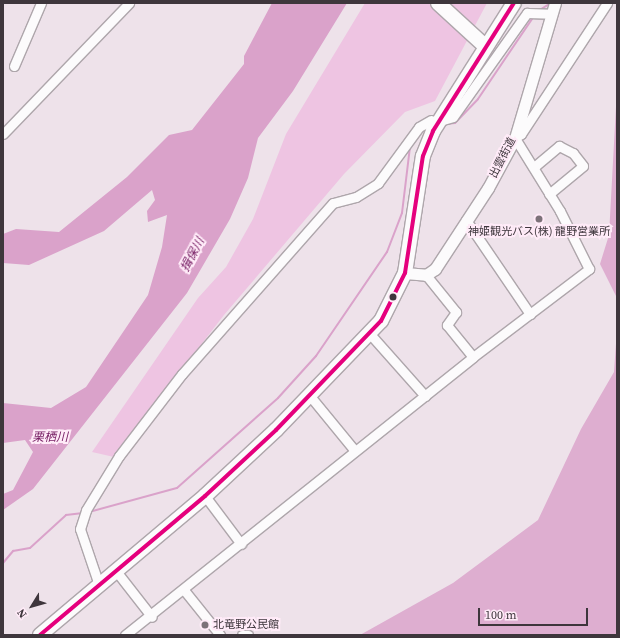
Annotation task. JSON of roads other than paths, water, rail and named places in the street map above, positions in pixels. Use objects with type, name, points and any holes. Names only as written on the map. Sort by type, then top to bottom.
[{"type":"main road","points":[[438,3],[485,46]]},
{"type":"main road","points":[[40,635],[206,496],[310,396],[370,334],[388,311],[405,273],[423,156],[444,109],[514,3]]},
{"type":"street","points":[[14,66],[41,3]]},
{"type":"street","points":[[3,134],[129,3]]},
{"type":"street","name":"出雲街道","points":[[426,275],[435,269],[515,138],[542,13],[555,3]]},
{"type":"street","points":[[125,635],[152,616],[473,357],[589,269],[534,167],[515,138],[521,134],[607,3]]},
{"type":"street","points":[[443,120],[453,117],[527,13],[542,13]]},
{"type":"street","points":[[99,585],[80,529],[84,514],[119,456],[182,374],[252,292],[333,203],[356,197],[378,183],[419,127],[431,120]]},
{"type":"street","points":[[534,167],[560,146],[583,166],[549,194]]},
{"type":"street","points":[[466,220],[530,314]]},
{"type":"street","points":[[405,273],[426,275],[456,312],[447,325],[473,357]]},
{"type":"street","points":[[370,334],[426,396]]},
{"type":"street","points":[[310,396],[356,451]]},
{"type":"street","points":[[206,496],[241,544]]},
{"type":"street","points":[[116,571],[152,616]]},
{"type":"street","points":[[184,590],[220,635]]},
{"type":"street","points":[[242,635],[248,635]]},
{"type":"water","points":[[272,3],[347,3],[293,91],[258,138],[248,178],[230,219],[187,293],[33,489],[3,510],[3,494],[13,490],[33,452],[25,440],[3,443],[3,403],[51,408],[86,387],[148,295],[162,247],[167,215],[148,222],[147,211],[155,200],[152,190],[104,231],[29,265],[3,263],[3,234],[16,229],[59,232],[127,177],[169,135],[192,130],[244,64],[244,56]]},
{"type":"waterway","points":[[538,11],[551,3]]},
{"type":"waterway","points":[[445,124],[455,123],[478,99],[534,16]]},
{"type":"waterway","points":[[89,512],[177,488],[278,398],[316,356],[387,252],[402,213],[410,147],[424,128]]},
{"type":"waterway","points":[[3,563],[13,551],[30,548],[66,515],[83,513]]},
{"type":"place","name":"神姫観光バス(株) 龍野営業所","points":[[539,219]]},
{"type":"place","name":"北竜野公民館","points":[[205,625]]},
{"type":"water label","name":"揖保川","points":[[193,255]]},
{"type":"water label","name":"栗栖川","points":[[50,438]]}]
